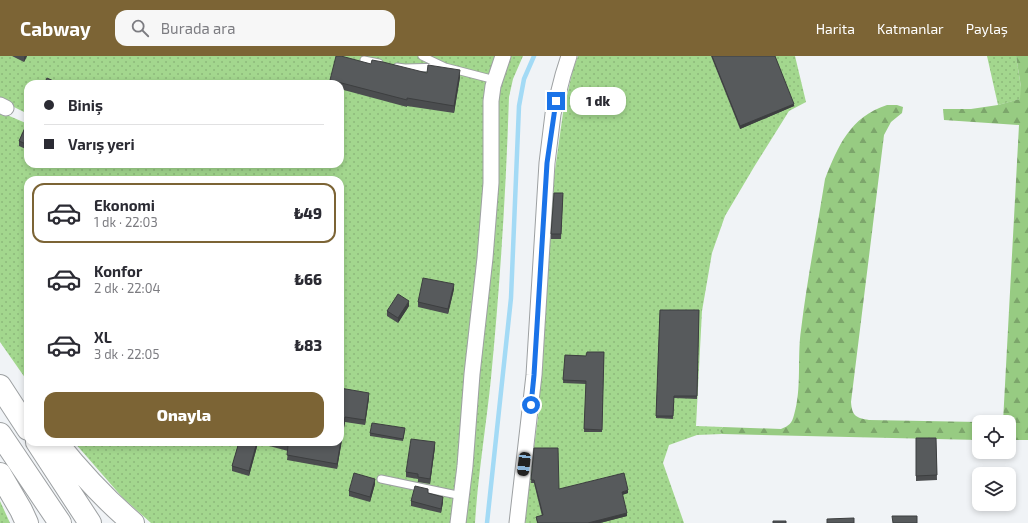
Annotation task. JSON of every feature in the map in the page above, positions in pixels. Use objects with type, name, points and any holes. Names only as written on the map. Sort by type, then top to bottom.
[{"type":"highway","points":[[0,370],[24,401]]},
{"type":"highway","points":[[0,386],[24,423]]},
{"type":"highway","points":[[0,434],[60,523]]},
{"type":"highway","points":[[40,446],[90,523]]},
{"type":"highway","points":[[59,446],[102,494],[133,523]]},
{"type":"highway","points":[[0,474],[27,523]]},
{"type":"street","points":[[458,523],[462,496],[472,374],[485,258],[491,183],[491,100],[495,80],[503,56]]},
{"type":"street","points":[[517,523],[534,375],[547,163],[553,114],[562,75],[569,56]]},
{"type":"lane","points":[[422,56],[445,67],[495,80]]},
{"type":"lane","points":[[364,60],[405,68],[445,67]]},
{"type":"lane","points":[[381,479],[462,496]]},
{"type":"green space","points":[[0,56],[523,56],[513,79],[509,97],[497,308],[475,523],[151,523],[122,497],[77,446],[344,446],[344,176],[24,176],[24,376],[0,342],[0,112],[24,122],[24,168],[344,168],[344,80],[24,80],[24,112],[0,100]]},
{"type":"green space","points":[[578,56],[795,56],[806,102],[789,111],[754,167],[725,216],[712,253],[702,311],[696,426],[723,427],[720,431],[722,434],[697,435],[669,445],[663,463],[684,523],[524,523],[539,409],[552,191],[563,113],[573,69]]},
{"type":"green space","points":[[987,56],[1016,56],[1021,87],[1021,99],[998,105]]},
{"type":"green space","points":[[1016,56],[1028,56],[1028,440],[1016,440],[1016,415],[1003,415],[1019,125],[944,120],[943,109],[971,109],[998,105],[1020,99],[1021,87]]},
{"type":"green space","points":[[887,105],[897,105],[903,107],[902,113],[891,122],[884,135],[851,402],[852,410],[856,416],[869,420],[972,422],[972,440],[722,434],[720,431],[723,427],[781,429],[790,424],[792,420],[798,395],[800,340],[803,311],[825,179],[835,155],[847,134],[864,117],[874,110]]},
{"type":"green space","points":[[0,501],[10,523],[0,523]]},
{"type":"building","points":[[336,56],[371,64],[372,60],[383,62],[427,73],[428,65],[460,70],[454,106],[407,98],[407,100],[344,84],[344,80],[330,80]]},
{"type":"building","points":[[712,56],[775,56],[794,104],[740,126]]},
{"type":"building","points":[[24,130],[24,143],[19,141]]},
{"type":"building","points":[[554,193],[563,193],[561,234],[551,234]]},
{"type":"building","points":[[423,278],[454,284],[448,309],[418,302]]},
{"type":"building","points":[[398,294],[409,301],[398,318],[387,311]]},
{"type":"building","points":[[660,310],[699,310],[697,396],[674,396],[673,416],[656,416]]},
{"type":"building","points":[[587,352],[604,352],[602,430],[584,429],[586,381],[563,380],[565,355],[586,356]]},
{"type":"building","points":[[344,389],[369,393],[365,420],[345,417],[344,423]]},
{"type":"building","points":[[372,423],[405,428],[403,439],[370,433]]},
{"type":"building","points":[[916,438],[936,438],[937,475],[916,476]]},
{"type":"building","points":[[411,439],[435,442],[430,479],[418,477],[418,474],[406,472]]},
{"type":"building","points":[[238,446],[256,446],[249,471],[232,466]]},
{"type":"building","points":[[288,446],[340,446],[337,464],[287,455]]},
{"type":"building","points":[[534,448],[558,448],[559,489],[624,473],[628,490],[622,492],[627,513],[588,523],[538,523],[536,517],[543,515],[534,480],[531,480]]},
{"type":"building","points":[[354,473],[375,479],[370,497],[349,491]]},
{"type":"building","points":[[415,486],[428,489],[428,493],[443,497],[441,509],[411,501]]},
{"type":"building","points":[[892,516],[917,516],[917,523],[893,523]]},
{"type":"building","points":[[854,518],[854,523],[827,523],[827,519]]},
{"type":"building","points":[[773,521],[786,521],[786,523],[773,523]]},
{"type":"waterway","points":[[487,523],[511,298],[519,106],[524,79],[534,56]]},
{"type":"route","points":[[531,405],[547,163],[556,101]]}]
